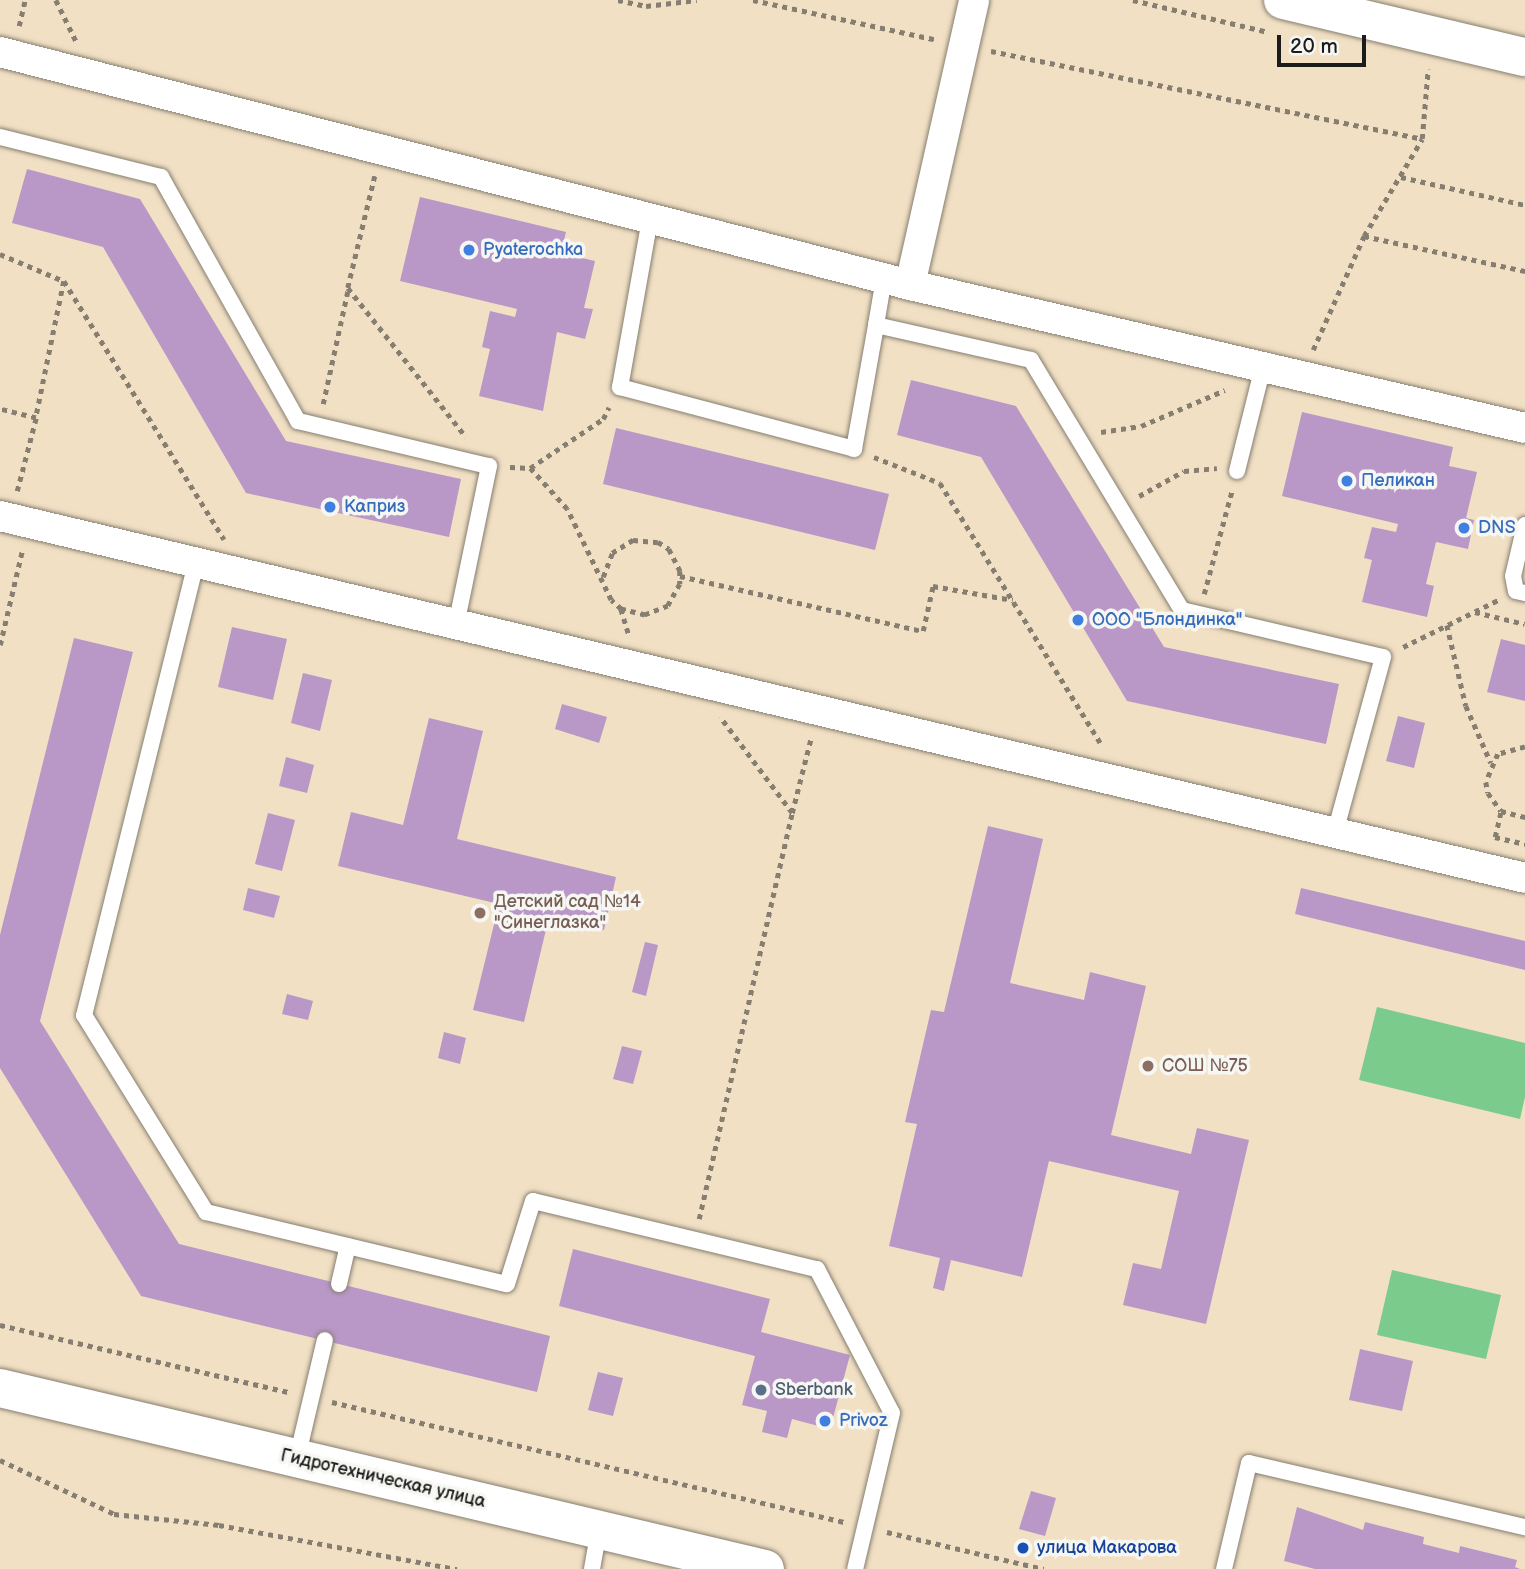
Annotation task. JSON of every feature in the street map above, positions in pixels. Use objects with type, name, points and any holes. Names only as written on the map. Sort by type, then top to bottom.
[{"type":"main road","points":[[1283,0],[1525,57]]},
{"type":"main road","name":"Гидротехническая улица","points":[[0,1388],[765,1569]]},
{"type":"street","points":[[897,282],[964,46],[974,0]]},
{"type":"street","points":[[0,52],[1260,378],[1301,376],[1525,428]]},
{"type":"street","points":[[0,516],[1525,878]]},
{"type":"lane","points":[[0,137],[161,177],[298,422],[489,466],[456,625]]},
{"type":"lane","points":[[650,219],[620,387],[853,449],[876,325],[897,282]]},
{"type":"lane","points":[[876,325],[1031,360],[1182,610],[1383,657],[1335,833]]},
{"type":"lane","points":[[1237,471],[1260,378]]},
{"type":"lane","points":[[1520,592],[1515,564],[1525,525]]},
{"type":"lane","points":[[196,563],[84,1015],[206,1212],[507,1284],[533,1201],[817,1269],[892,1413],[855,1569]]},
{"type":"lane","points":[[339,1284],[348,1246]]},
{"type":"lane","points":[[297,1458],[325,1340]]},
{"type":"lane","points":[[1224,1569],[1249,1463],[1525,1527]]},
{"type":"lane","points":[[592,1569],[599,1530]]},
{"type":"path","points":[[618,0],[646,6],[697,0]]},
{"type":"path","points":[[753,0],[964,46],[1422,139]]},
{"type":"path","points":[[1301,376],[1364,236],[1422,139],[1428,69]]},
{"type":"path","points":[[318,426],[381,150]]},
{"type":"path","points":[[1401,177],[1525,205]]},
{"type":"path","points":[[1364,236],[1525,271]]},
{"type":"path","points":[[0,254],[64,281],[225,540]]},
{"type":"path","points":[[17,491],[36,418],[64,281]]},
{"type":"path","points":[[348,288],[489,466],[530,468],[603,419],[620,387]]},
{"type":"path","points":[[1076,435],[1141,426],[1196,399],[1260,378]]},
{"type":"path","points":[[0,409],[36,418]]},
{"type":"path","points":[[853,449],[940,484],[1101,744]]},
{"type":"path","points":[[1120,506],[1184,471],[1204,466],[1237,471],[1199,614]]},
{"type":"path","points":[[530,468],[567,509],[603,577],[611,600],[621,609],[632,614],[657,612],[676,596],[680,576],[669,549],[646,539],[621,544],[612,553],[603,577]]},
{"type":"path","points":[[0,645],[29,523]]},
{"type":"path","points":[[680,576],[923,631],[933,586],[1014,600]]},
{"type":"path","points":[[1383,657],[1474,611],[1520,592]]},
{"type":"path","points":[[621,609],[628,634],[659,672]]},
{"type":"path","points":[[1474,611],[1525,624]]},
{"type":"path","points":[[1447,625],[1466,706],[1491,762],[1488,793],[1501,811],[1525,817]]},
{"type":"path","points":[[713,709],[792,813]]},
{"type":"path","points":[[695,1239],[818,710]]},
{"type":"path","points":[[1491,762],[1507,749],[1525,747]]},
{"type":"path","points":[[1495,837],[1501,811]]},
{"type":"path","points":[[0,1325],[1044,1569]]},
{"type":"path","points":[[0,1460],[114,1514],[219,1525],[457,1569]]},
{"type":"green space","points":[[1377,1007],[1525,1043],[1525,1097],[1520,1119],[1359,1080]]},
{"type":"green space","points":[[1392,1270],[1501,1295],[1486,1359],[1377,1335]]},
{"type":"building","points":[[27,169],[140,199],[286,441],[461,479],[449,537],[246,493],[103,247],[12,223]]},
{"type":"building","points":[[420,197],[566,232],[561,253],[595,261],[584,308],[593,309],[585,339],[557,332],[543,411],[479,396],[490,349],[482,347],[490,311],[515,317],[517,309],[400,281]]},
{"type":"building","points":[[911,380],[1016,406],[1164,647],[1339,684],[1326,744],[1127,701],[981,457],[897,435]]},
{"type":"building","points":[[1302,412],[1453,447],[1449,466],[1477,472],[1466,518],[1474,520],[1468,549],[1436,542],[1426,584],[1434,586],[1427,617],[1362,602],[1372,560],[1364,558],[1372,527],[1396,532],[1398,524],[1282,496]]},
{"type":"building","points":[[616,428],[889,494],[875,550],[603,484]]},
{"type":"building","points":[[232,627],[287,639],[273,700],[218,687]]},
{"type":"building","points":[[74,638],[133,652],[40,1021],[179,1244],[550,1336],[537,1392],[141,1296],[0,1068],[0,935]]},
{"type":"building","points":[[1501,639],[1525,645],[1525,701],[1487,692]]},
{"type":"building","points":[[303,673],[332,680],[320,731],[291,723]]},
{"type":"building","points":[[562,704],[607,717],[599,743],[555,729]]},
{"type":"building","points":[[1398,716],[1425,723],[1414,768],[1386,761]]},
{"type":"building","points":[[429,718],[483,731],[457,839],[616,877],[604,930],[549,917],[524,1022],[473,1010],[499,904],[338,866],[351,812],[403,825]]},
{"type":"building","points":[[286,757],[314,765],[307,793],[279,786]]},
{"type":"building","points":[[268,813],[295,820],[282,871],[255,864]]},
{"type":"building","points":[[988,826],[1043,839],[1010,983],[1084,1000],[1090,972],[1146,986],[1111,1135],[1191,1154],[1197,1128],[1249,1140],[1206,1324],[1123,1305],[1133,1263],[1161,1269],[1179,1191],[1049,1161],[1022,1277],[951,1260],[944,1291],[933,1288],[940,1258],[889,1246],[917,1124],[905,1122],[931,1010],[944,1012]]},
{"type":"building","points":[[248,888],[280,896],[274,918],[243,910]]},
{"type":"building","points":[[1301,888],[1525,941],[1525,970],[1295,914]]},
{"type":"building","points":[[645,942],[658,945],[646,996],[632,992]]},
{"type":"building","points":[[287,994],[313,1001],[308,1020],[282,1014]]},
{"type":"building","points":[[444,1032],[466,1038],[460,1064],[438,1058]]},
{"type":"building","points":[[622,1046],[642,1051],[633,1084],[613,1079]]},
{"type":"building","points":[[573,1249],[770,1299],[761,1332],[850,1355],[830,1429],[792,1419],[787,1438],[762,1432],[767,1411],[742,1405],[755,1356],[559,1306]]},
{"type":"building","points":[[1360,1349],[1413,1361],[1402,1411],[1349,1400]]},
{"type":"building","points":[[598,1372],[623,1378],[613,1416],[588,1410]]},
{"type":"building","points":[[1031,1491],[1056,1498],[1045,1536],[1019,1529]]},
{"type":"building","points":[[1297,1507],[1363,1530],[1365,1522],[1424,1537],[1423,1544],[1459,1553],[1460,1546],[1517,1560],[1515,1567],[1520,1569],[1315,1569],[1284,1561]]},
{"type":"place","name":"Pyaterochka","points":[[469,250]]},
{"type":"place","name":"Пеликан","points":[[1347,481]]},
{"type":"place","name":"Каприз","points":[[330,507]]},
{"type":"place","name":"DNS","points":[[1464,528]]},
{"type":"place","name":"ООО \"Блондинка\"","points":[[1078,620]]},
{"type":"place","name":"Детский сад №14 \"Синеглазка\"","points":[[480,913]]},
{"type":"place","name":"СОШ №75","points":[[1148,1066]]},
{"type":"place","name":"Sberbank","points":[[761,1390]]},
{"type":"place","name":"Privoz","points":[[825,1421]]},
{"type":"place","name":"улица Макарова","points":[[1023,1548]]}]
